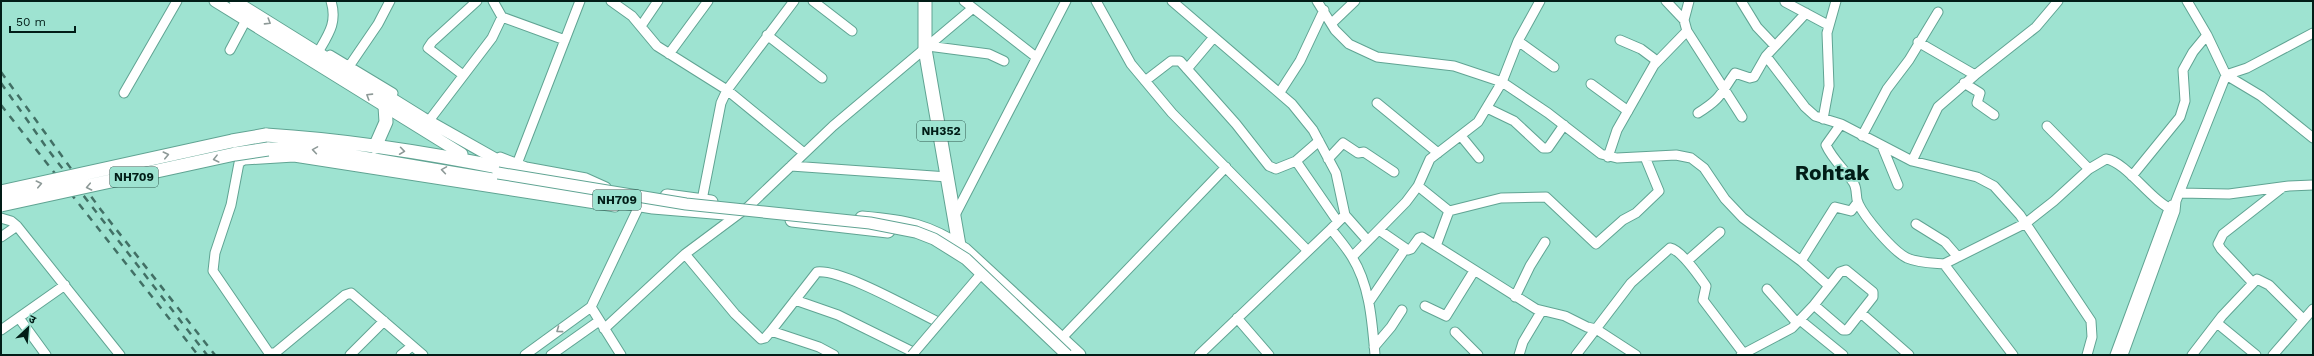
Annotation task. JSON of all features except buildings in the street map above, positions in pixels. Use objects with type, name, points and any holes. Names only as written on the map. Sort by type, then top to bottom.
[{"type":"highway","name":"NH352","points":[[925,1],[927,48],[962,260]]},
{"type":"highway","points":[[375,147],[386,122],[385,106]]},
{"type":"highway","name":"NH709","points":[[1,192],[232,140],[266,135],[304,137],[375,147],[461,162],[474,169],[641,203],[904,222],[928,230],[959,247]]},
{"type":"highway","name":"NH709","points":[[1,205],[235,154],[268,149],[303,148],[461,162]]},
{"type":"highway","name":"NH709","points":[[474,169],[519,168],[606,187],[641,203],[702,200],[743,211],[904,232],[929,242],[962,260]]},
{"type":"highway","points":[[959,247],[981,272],[1058,342],[1079,355]]},
{"type":"highway","points":[[962,260],[981,272]]},
{"type":"highway","points":[[1058,342],[1066,355]]},
{"type":"main road","points":[[215,1],[385,106],[461,162]]},
{"type":"main road","points":[[235,1],[462,141],[519,168]]},
{"type":"main road","points":[[461,162],[462,141]]},
{"type":"main road","points":[[474,169],[686,204],[895,227],[934,239],[966,259],[981,272],[1066,355]]},
{"type":"street","points":[[124,93],[177,1]]},
{"type":"street","points":[[320,49],[331,31],[334,21],[330,1]]},
{"type":"street","points":[[350,65],[378,24],[390,1]]},
{"type":"street","points":[[463,75],[428,48],[432,42],[477,1]]},
{"type":"street","points":[[493,1],[502,18],[565,40]]},
{"type":"street","points":[[291,36],[350,65],[432,118],[519,168],[580,1]]},
{"type":"street","points":[[611,1],[632,16],[648,37],[669,54],[727,90],[804,153]]},
{"type":"street","points":[[640,26],[658,1]]},
{"type":"street","points":[[669,54],[708,1]]},
{"type":"street","points":[[702,200],[716,120],[727,90],[794,1]]},
{"type":"street","points":[[813,1],[852,31]]},
{"type":"street","points":[[964,1],[1036,57]]},
{"type":"street","points":[[954,217],[1066,1]]},
{"type":"street","points":[[1096,1],[1131,64],[1172,113],[1308,250]]},
{"type":"street","points":[[1172,1],[1280,92],[1301,114],[1318,141],[1336,175],[1345,215],[1368,241]]},
{"type":"street","points":[[1317,1],[1332,22],[1335,30],[1350,44],[1377,57],[1454,66],[1502,82],[1564,125],[1601,154],[1608,157],[1676,155],[1696,161],[1704,168],[1725,200],[1743,218],[1801,261],[1829,286]]},
{"type":"street","points":[[1332,22],[1355,1]]},
{"type":"street","points":[[1352,257],[1379,230],[1418,186],[1427,164],[1438,153],[1476,124],[1488,108],[1502,82],[1518,41],[1540,1]]},
{"type":"street","points":[[1666,1],[1684,20],[1687,31],[1742,117]]},
{"type":"street","points":[[1684,20],[1689,1]]},
{"type":"street","points":[[1741,1],[1757,27],[1775,46]]},
{"type":"street","points":[[1824,119],[1829,86],[1828,25],[1836,1]]},
{"type":"street","points":[[1912,161],[1938,107],[1964,83],[2036,27],[2058,1]]},
{"type":"street","points":[[2187,1],[2207,35],[2226,75],[2262,96],[2313,138]]},
{"type":"street","points":[[1785,2],[1828,25]]},
{"type":"street","points":[[551,355],[602,325],[685,254],[743,211],[833,126],[973,8]]},
{"type":"street","points":[[1280,92],[1300,61],[1324,10]]},
{"type":"street","points":[[1862,136],[1888,89],[1909,60],[1918,42],[1938,12]]},
{"type":"street","points":[[1698,113],[1715,103],[1735,73],[1752,78],[1766,56],[1806,13]]},
{"type":"street","points":[[432,118],[492,38],[502,18]]},
{"type":"street","points":[[230,50],[246,20]]},
{"type":"street","points":[[1608,157],[1618,130],[1657,61],[1687,31]]},
{"type":"street","points":[[767,35],[822,78]]},
{"type":"street","points":[[2132,176],[2180,117],[2185,101],[2184,70],[2193,52],[2207,35]]},
{"type":"street","points":[[1187,70],[1214,37]]},
{"type":"street","points":[[2226,75],[2247,68],[2311,37]]},
{"type":"street","points":[[1620,40],[1636,46],[1657,61]]},
{"type":"street","points":[[1518,41],[1554,67]]},
{"type":"street","points":[[1918,42],[1974,75]]},
{"type":"street","points":[[927,48],[989,54],[1004,61]]},
{"type":"street","points":[[1766,56],[1805,107],[1815,116],[1841,124],[1912,161],[1987,181],[1994,186],[2026,222],[2091,322],[2092,337],[2087,355]]},
{"type":"street","points":[[1145,81],[1174,60],[1180,61],[1236,124],[1269,166],[1278,169],[1296,161],[1318,141]]},
{"type":"street","points":[[2115,355],[2226,75]]},
{"type":"street","points":[[1964,83],[1980,93],[1977,103],[1994,115]]},
{"type":"street","points":[[1591,84],[1628,111]]},
{"type":"street","points":[[1378,103],[1438,153]]},
{"type":"street","points":[[1488,108],[1514,121],[1543,148],[1548,148],[1564,125]]},
{"type":"street","points":[[1841,124],[1826,145],[1857,189],[1858,202],[1898,252],[1908,258],[1920,262],[1944,264],[2026,222],[2054,202],[2089,169],[2102,161],[2111,160],[2132,176],[2147,193],[2172,210]]},
{"type":"street","points":[[2047,126],[2089,169]]},
{"type":"street","points":[[1462,136],[1479,158]]},
{"type":"street","points":[[1328,159],[1343,143],[1358,153],[1364,152],[1394,172]]},
{"type":"street","points":[[1882,146],[1898,185]]},
{"type":"street","points":[[1449,211],[1501,198],[1521,196],[1535,199],[1544,196],[1593,242],[1598,244],[1659,191],[1645,157]]},
{"type":"street","points":[[423,355],[354,295],[348,294],[275,353],[272,354],[266,350],[213,271],[215,253],[231,204],[239,163],[264,158],[301,158],[641,203],[590,307],[526,355]]},
{"type":"street","points":[[1296,161],[1338,222]]},
{"type":"street","points":[[791,166],[948,177]]},
{"type":"street","points":[[1058,342],[1226,167]]},
{"type":"street","points":[[2178,197],[2229,194],[2283,187],[2313,185]]},
{"type":"street","points":[[1418,186],[1449,211]]},
{"type":"street","points":[[2252,282],[2221,249],[2218,244],[2219,239],[2223,234],[2283,187]]},
{"type":"street","points":[[1801,261],[1835,207],[1851,211],[1858,202]]},
{"type":"street","points":[[2123,355],[2172,210]]},
{"type":"street","points":[[1436,246],[1449,211]]},
{"type":"street","points":[[1199,355],[1345,215]]},
{"type":"street","points":[[1,218],[11,221],[16,226],[120,355]]},
{"type":"street","points":[[1916,224],[1945,242],[1958,257]]},
{"type":"street","points":[[1,237],[16,226]]},
{"type":"street","points":[[1331,230],[1352,257],[1365,286],[1370,302],[1375,351]]},
{"type":"street","points":[[1379,230],[1405,249],[1411,249],[1421,237],[1541,312],[1565,316],[1587,328],[1596,329],[1636,355]]},
{"type":"street","points":[[1687,261],[1720,232]]},
{"type":"street","points":[[1515,297],[1533,259],[1545,242]]},
{"type":"street","points":[[1370,302],[1405,249]]},
{"type":"street","points":[[1576,355],[1631,283],[1668,249],[1674,249],[1687,261],[1706,286],[1703,300],[1743,354],[1798,322],[1814,305],[1840,272],[1846,270],[1871,290],[1873,297],[1845,331],[1814,305]]},
{"type":"street","points":[[685,254],[735,314],[757,336],[763,339],[771,331],[817,272],[822,271],[843,277],[938,322]]},
{"type":"street","points":[[1944,264],[2013,355]]},
{"type":"street","points":[[1425,306],[1446,316],[1474,271]]},
{"type":"street","points":[[912,354],[981,272]]},
{"type":"street","points":[[912,354],[981,272]]},
{"type":"street","points":[[2192,355],[2252,282],[2257,279],[2265,282],[2303,319]]},
{"type":"street","points":[[1,330],[65,285]]},
{"type":"street","points":[[1767,289],[1798,322],[1843,355]]},
{"type":"street","points":[[795,300],[838,315],[912,354]]},
{"type":"street","points":[[590,307],[621,355]]},
{"type":"street","points":[[2272,355],[2313,309]]},
{"type":"street","points":[[1375,351],[1402,310]]},
{"type":"street","points":[[1519,355],[1523,342],[1541,312]]},
{"type":"street","points":[[1861,313],[1909,355]]},
{"type":"street","points":[[19,318],[46,355]]},
{"type":"street","points":[[1237,318],[1269,355]]},
{"type":"street","points":[[350,355],[384,322]]},
{"type":"street","points":[[2217,323],[2256,355]]},
{"type":"street","points":[[771,331],[819,347],[834,355]]},
{"type":"street","points":[[1455,332],[1478,355]]},
{"type":"street","points":[[401,355],[412,346]]},
{"type":"railway","points":[[1,72],[101,210],[215,355]]},
{"type":"railway","points":[[1,83],[49,151],[207,355]]},
{"type":"railway","points":[[1,105],[198,355]]},
{"type":"district","name":"Rohtak","points":[[1832,172]]}]
